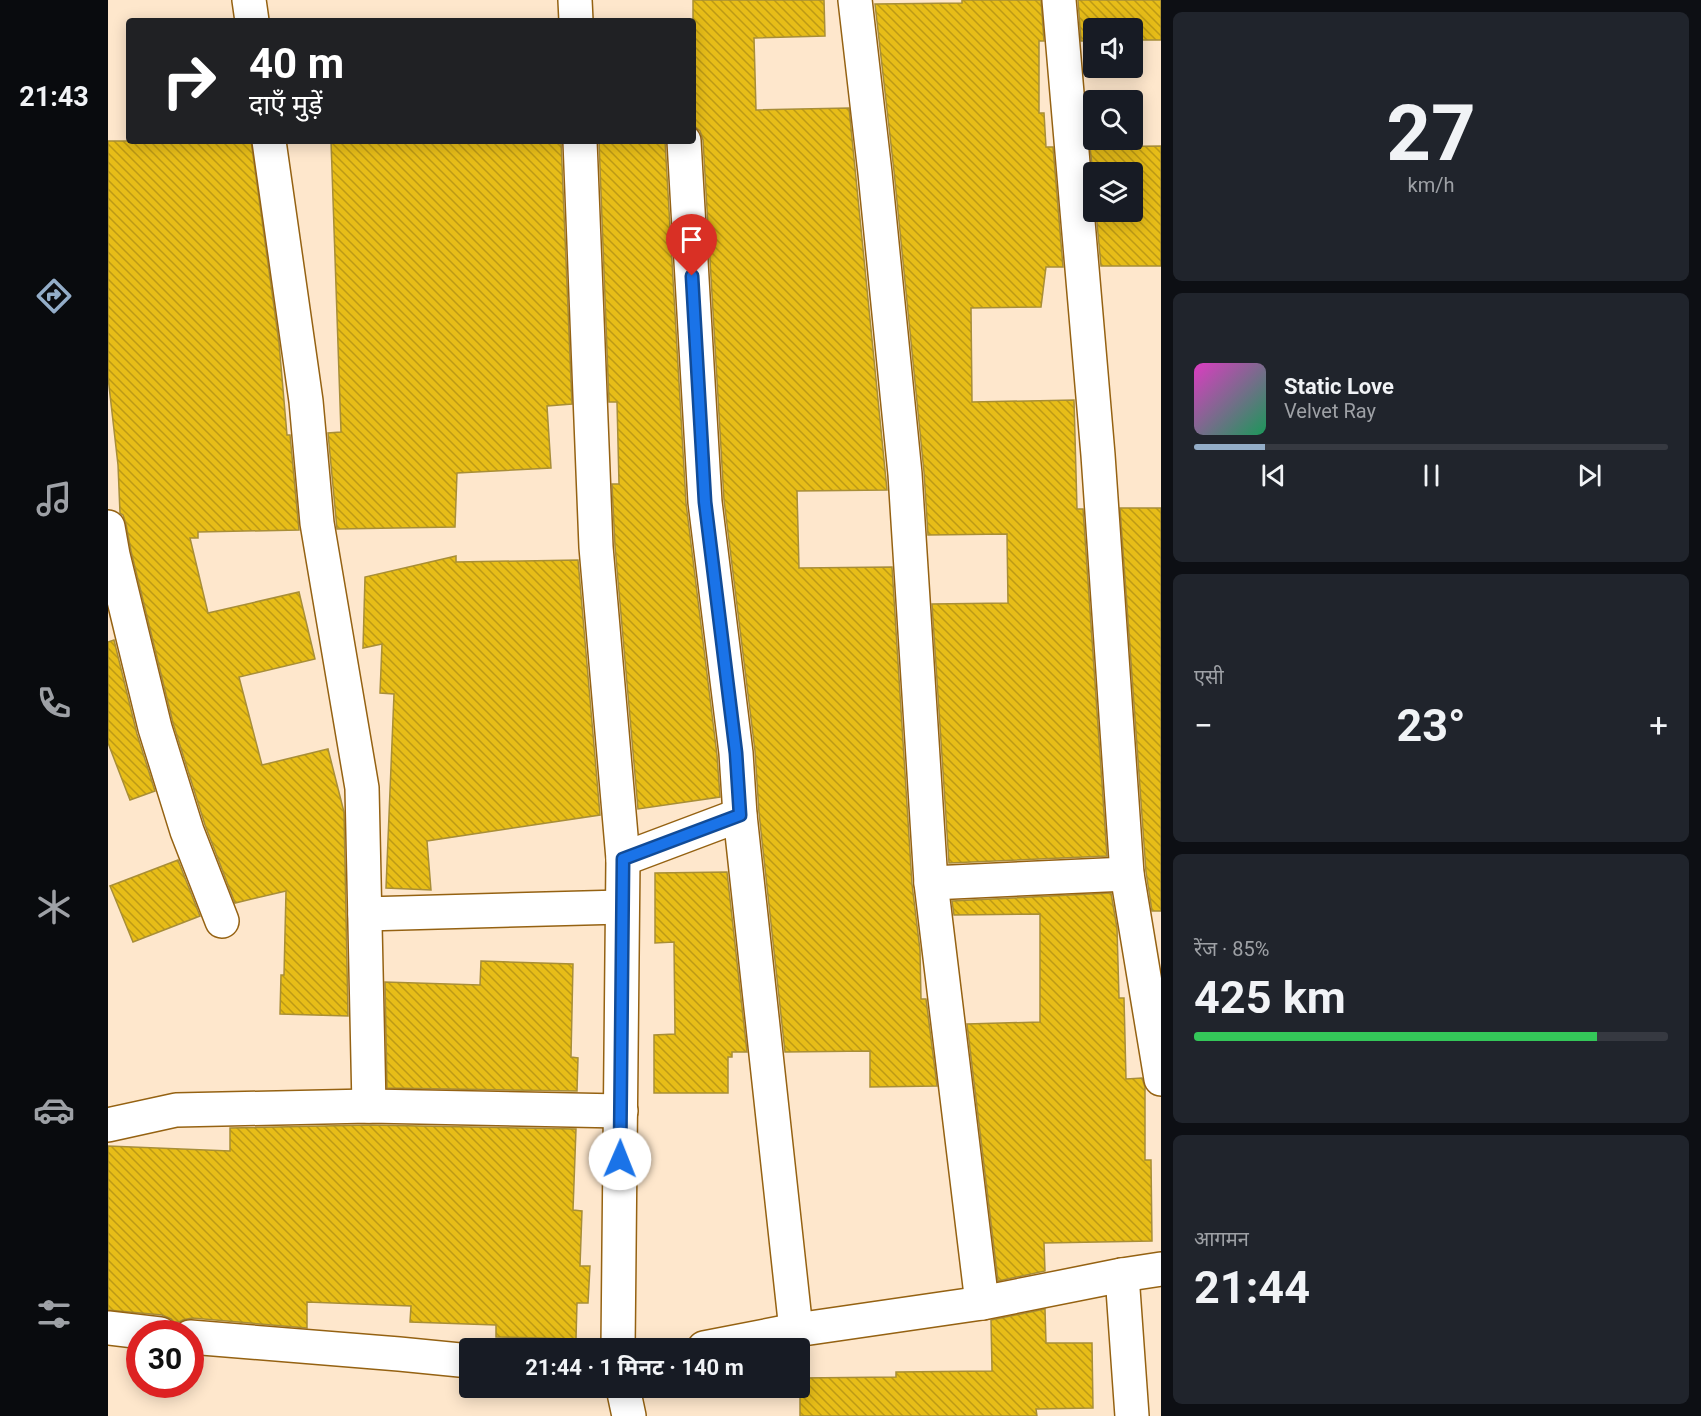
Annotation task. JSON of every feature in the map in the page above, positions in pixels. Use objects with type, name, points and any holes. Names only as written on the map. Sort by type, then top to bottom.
[{"type":"street","points":[[249,0],[252,18]]},
{"type":"street","points":[[575,0],[576,18]]},
{"type":"street","points":[[855,0],[874,161],[905,474],[931,882],[982,1303]]},
{"type":"street","points":[[1059,0],[1097,443],[1127,874],[1161,1080]]},
{"type":"street","points":[[269,144],[306,401],[317,523],[362,788],[369,1106]]},
{"type":"street","points":[[580,144],[596,547],[623,859],[618,1338]]},
{"type":"street","points":[[684,144],[705,502],[736,753],[740,815],[796,1330]]},
{"type":"street","points":[[108,527],[155,728],[187,831],[222,921]]},
{"type":"street","points":[[623,859],[740,815]]},
{"type":"street","points":[[931,882],[1127,874]]},
{"type":"street","points":[[365,914],[622,907]]},
{"type":"street","points":[[108,1125],[176,1110],[369,1106],[621,1111]]},
{"type":"street","points":[[755,1338],[982,1303],[1161,1269]]},
{"type":"street","points":[[1122,1275],[1132,1416]]},
{"type":"street","points":[[108,1328],[126,1330]]},
{"type":"street","points":[[204,1338],[459,1360]]},
{"type":"street","points":[[625,1398],[629,1416]]},
{"type":"building","points":[[693,0],[824,0],[825,36],[754,38],[756,110],[849,108],[887,490],[797,491],[799,568],[892,567],[912,884],[920,950],[921,999],[926,999],[937,1086],[870,1087],[870,1051],[785,1052],[759,813],[755,751],[724,500],[703,140],[700,131],[696,128],[696,18],[693,18]]},
{"type":"building","points":[[962,0],[1041,0],[1044,41],[1039,41],[1039,113],[1044,113],[1046,147],[1053,147],[1063,267],[1046,267],[1041,307],[971,308],[972,402],[1074,400],[1077,509],[1083,509],[1107,856],[949,863],[932,604],[1008,603],[1007,534],[928,535],[924,472],[894,171],[875,4],[962,3]]},
{"type":"building","points":[[1078,0],[1161,0],[1161,40],[1143,40],[1143,18],[1083,18],[1083,41],[1081,41]]},
{"type":"building","points":[[108,141],[126,141],[126,144],[251,144],[279,343],[287,435],[290,435],[299,530],[198,532],[198,538],[190,538],[208,613],[299,592],[315,659],[239,677],[262,765],[328,749],[344,812],[348,1016],[280,1014],[281,975],[284,975],[286,891],[235,903],[205,825],[173,723],[126,524],[120,513],[118,465],[108,377]]},
{"type":"building","points":[[331,144],[561,144],[572,404],[547,406],[551,468],[457,473],[455,527],[337,529],[328,433],[341,432]]},
{"type":"building","points":[[599,144],[665,144],[686,503],[717,755],[720,797],[638,809],[615,546],[612,484],[619,484],[617,402],[609,402]]},
{"type":"building","points":[[1143,146],[1161,146],[1161,266],[1101,266],[1097,222],[1143,222],[1143,162],[1092,162],[1090,150],[1143,150]]},
{"type":"building","points":[[1120,508],[1161,508],[1161,911],[1152,911],[1146,872]]},
{"type":"building","points":[[456,556],[456,562],[578,560],[600,815],[427,841],[431,890],[386,888],[394,694],[380,693],[382,644],[363,648],[365,577]]},
{"type":"building","points":[[114,640],[137,734],[155,791],[130,800],[108,743],[108,642]]},
{"type":"building","points":[[178,860],[200,916],[133,942],[110,886]]},
{"type":"building","points":[[727,872],[747,1052],[732,1052],[732,1057],[728,1057],[728,1093],[654,1093],[654,1035],[675,1034],[674,942],[655,943],[655,873]]},
{"type":"building","points":[[1111,893],[1117,928],[1119,998],[1124,998],[1126,1079],[1142,1078],[1145,1087],[1145,1160],[1151,1160],[1152,1241],[1044,1243],[1045,1271],[998,1281],[967,1024],[1040,1022],[1040,914],[954,915],[952,901]]},
{"type":"building","points":[[481,961],[573,964],[571,1057],[578,1058],[577,1091],[387,1088],[385,982],[480,985]]},
{"type":"building","points":[[369,1125],[576,1129],[573,1210],[582,1211],[580,1266],[590,1266],[588,1303],[577,1303],[576,1338],[496,1337],[496,1325],[410,1322],[411,1306],[307,1302],[307,1328],[192,1318],[172,1320],[162,1315],[108,1310],[108,1146],[230,1151],[230,1128]]},
{"type":"building","points":[[1045,1309],[1046,1343],[1092,1343],[1093,1408],[1036,1409],[1037,1416],[800,1416],[800,1398],[810,1398],[810,1378],[896,1377],[896,1372],[992,1371],[991,1320]]},
{"type":"route","points":[[620,1159],[623,859],[740,815],[736,753],[705,502],[692,276]]}]
